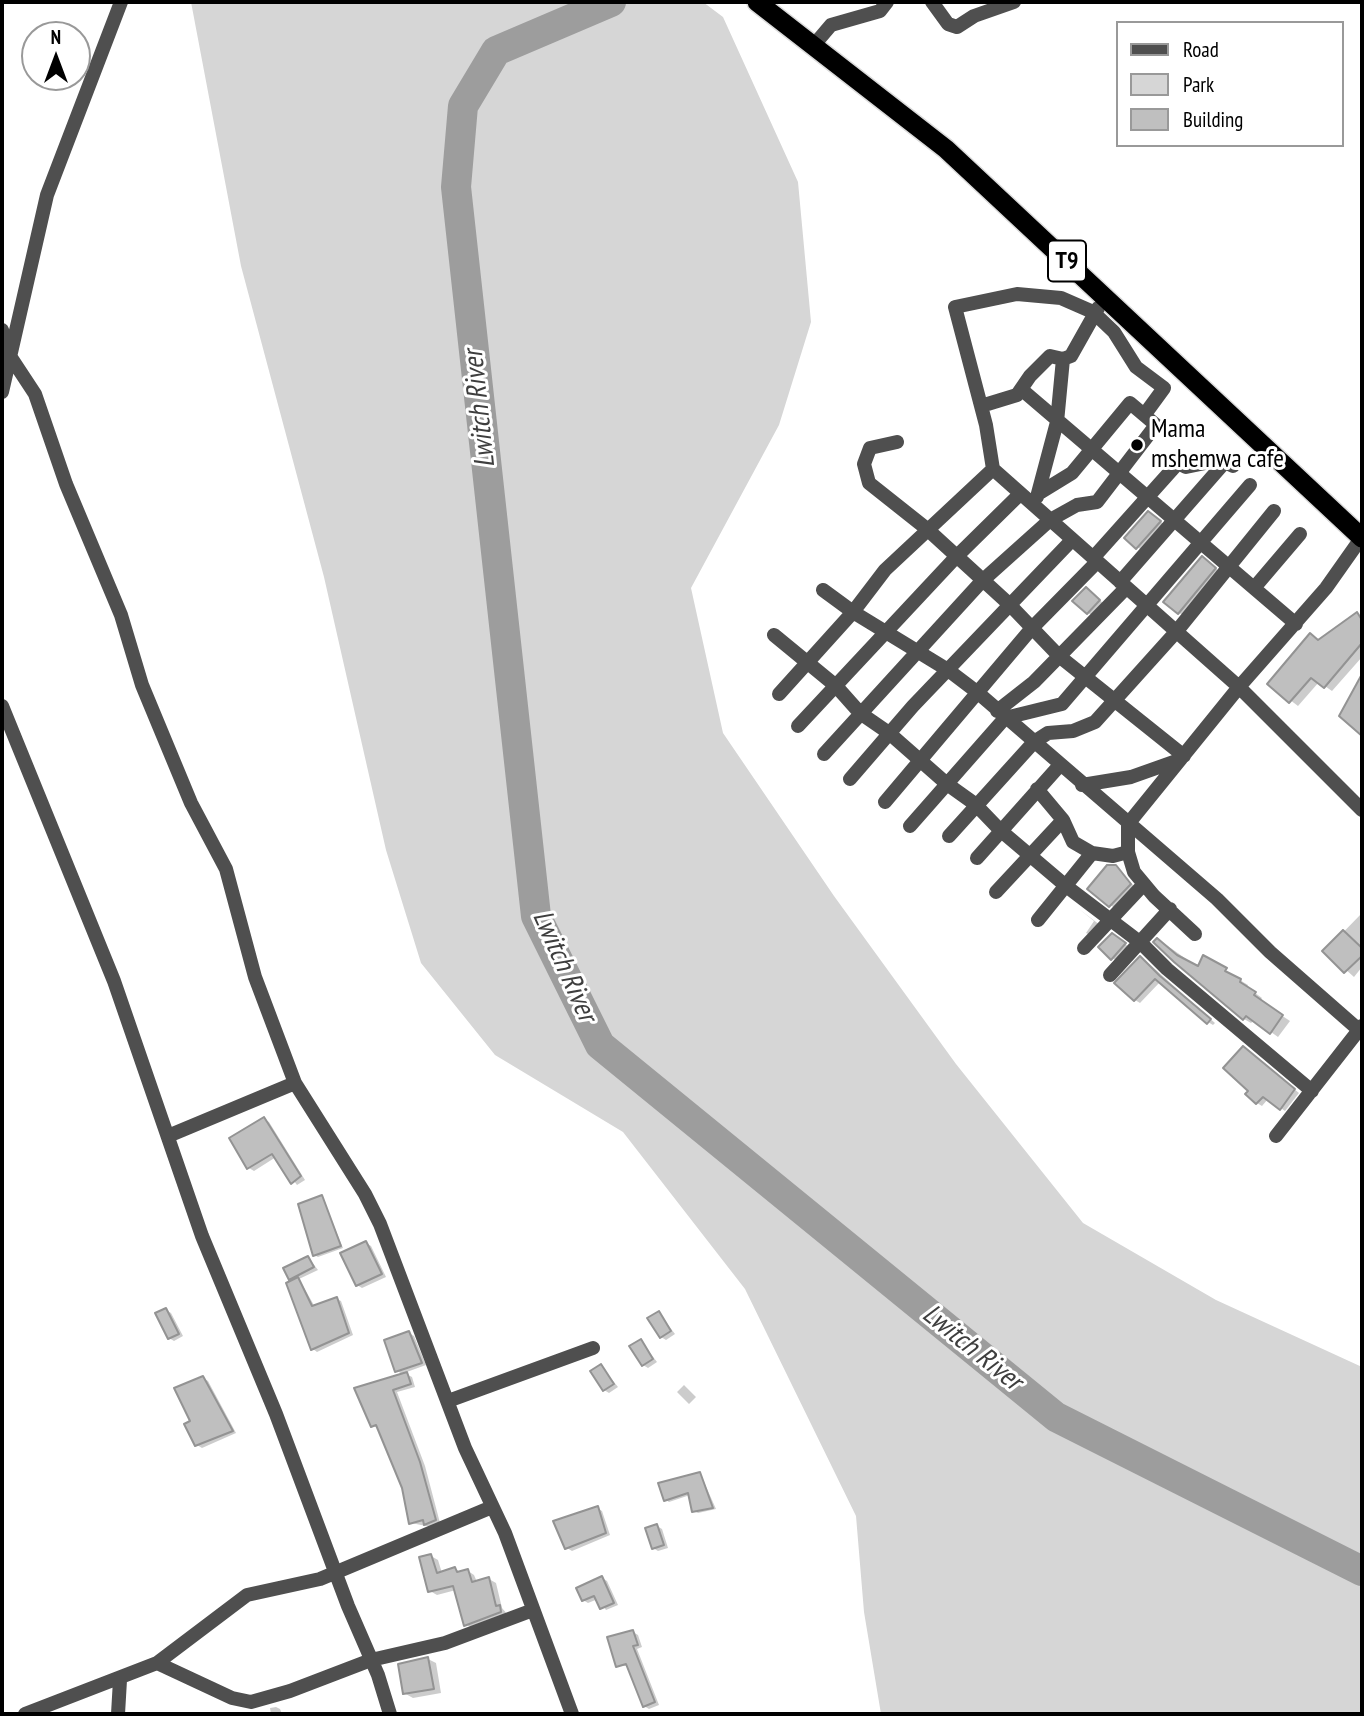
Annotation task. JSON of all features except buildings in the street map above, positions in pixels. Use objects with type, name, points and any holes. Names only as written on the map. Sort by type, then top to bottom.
[{"type":"highway","name":"T9","points":[[757,2],[946,149],[1101,306],[1362,538]]},
{"type":"street","points":[[2,392],[47,195],[121,2]]},
{"type":"street","points":[[814,45],[831,25],[880,10],[887,2]]},
{"type":"street","points":[[932,2],[948,24],[957,27],[974,16],[1014,2]]},
{"type":"street","points":[[1101,306],[1061,298],[1017,294],[955,307],[981,406],[993,469],[1031,496],[1050,520],[1239,687],[1362,810]]},
{"type":"street","points":[[981,406],[1017,395],[1050,356],[1063,359],[1071,356],[1101,306]]},
{"type":"street","points":[[1101,306],[1136,367],[1164,388],[1145,414]]},
{"type":"street","points":[[2,330],[10,356],[35,394],[65,484],[121,615],[142,685],[191,803],[226,869],[255,977],[295,1083],[380,1224],[447,1401],[506,1534],[572,1714]]},
{"type":"street","points":[[1031,496],[1053,445],[1063,359]]},
{"type":"street","points":[[1021,389],[1296,624]]},
{"type":"street","points":[[797,726],[956,558],[1031,496],[1064,480],[1092,452],[1130,403],[1156,425],[1097,502],[1077,505],[1050,520],[982,581],[917,649],[824,754]]},
{"type":"street","points":[[897,443],[870,448],[864,464],[869,482],[1009,604],[1059,656],[1115,699],[1183,758]]},
{"type":"street","points":[[885,802],[976,692],[1095,560],[1146,496],[1178,463],[1186,467],[1229,464],[1059,656],[1001,714],[947,784],[910,826]]},
{"type":"street","points":[[779,694],[853,612],[885,570],[993,469]]},
{"type":"street","points":[[1001,714],[1062,704],[1250,485]]},
{"type":"street","points":[[949,836],[975,804],[1034,742],[1048,733],[1073,731],[1095,722],[1176,632],[1228,565],[1275,511]]},
{"type":"street","points":[[1254,588],[1300,534]]},
{"type":"street","points":[[1195,934],[1134,872],[1128,852],[1128,824],[1239,687],[1296,624],[1362,538]]},
{"type":"street","points":[[850,779],[889,733],[1072,540]]},
{"type":"street","points":[[823,590],[853,612],[917,649],[976,692],[1217,899],[1270,952],[1361,1028],[1276,1136]]},
{"type":"street","points":[[774,635],[836,686],[860,713],[889,733],[947,784],[975,804],[1000,830],[1066,886],[1142,943],[1167,969],[1312,1091]]},
{"type":"street","points":[[2,706],[114,981],[202,1236],[276,1414],[390,1714]]},
{"type":"street","points":[[1082,785],[1131,777],[1183,758]]},
{"type":"street","points":[[977,858],[1060,765]]},
{"type":"street","points":[[1037,789],[1063,820],[1073,842],[1092,853],[1113,856],[1128,852]]},
{"type":"street","points":[[996,892],[1063,820]]},
{"type":"street","points":[[1038,920],[1092,853]]},
{"type":"street","points":[[1084,948],[1144,884]]},
{"type":"street","points":[[1110,975],[1142,943],[1170,909]]},
{"type":"street","points":[[169,1136],[295,1083]]},
{"type":"street","points":[[447,1401],[593,1348]]},
{"type":"street","points":[[25,1714],[120,1680],[157,1663],[247,1595],[260,1590],[308,1582],[492,1507]]},
{"type":"street","points":[[157,1663],[232,1698],[251,1702],[289,1691],[371,1660],[445,1643],[533,1609]]},
{"type":"street","points":[[118,1714],[120,1680]]},
{"type":"green space","points":[[191,2],[703,2],[723,17],[798,182],[811,322],[779,425],[691,588],[723,733],[834,896],[956,1064],[1083,1223],[1216,1300],[1362,1367],[1362,1714],[881,1714],[864,1612],[856,1516],[745,1289],[623,1132],[495,1055],[421,963],[386,850],[324,577],[241,266]]},
{"type":"waterway","name":"Lwitch River","points":[[611,2],[496,51],[463,106],[456,187],[536,916],[600,1045],[1056,1417],[1362,1571]]},
{"type":"place","name":"Mama mshemwa cafe","points":[[1137,445]]}]
